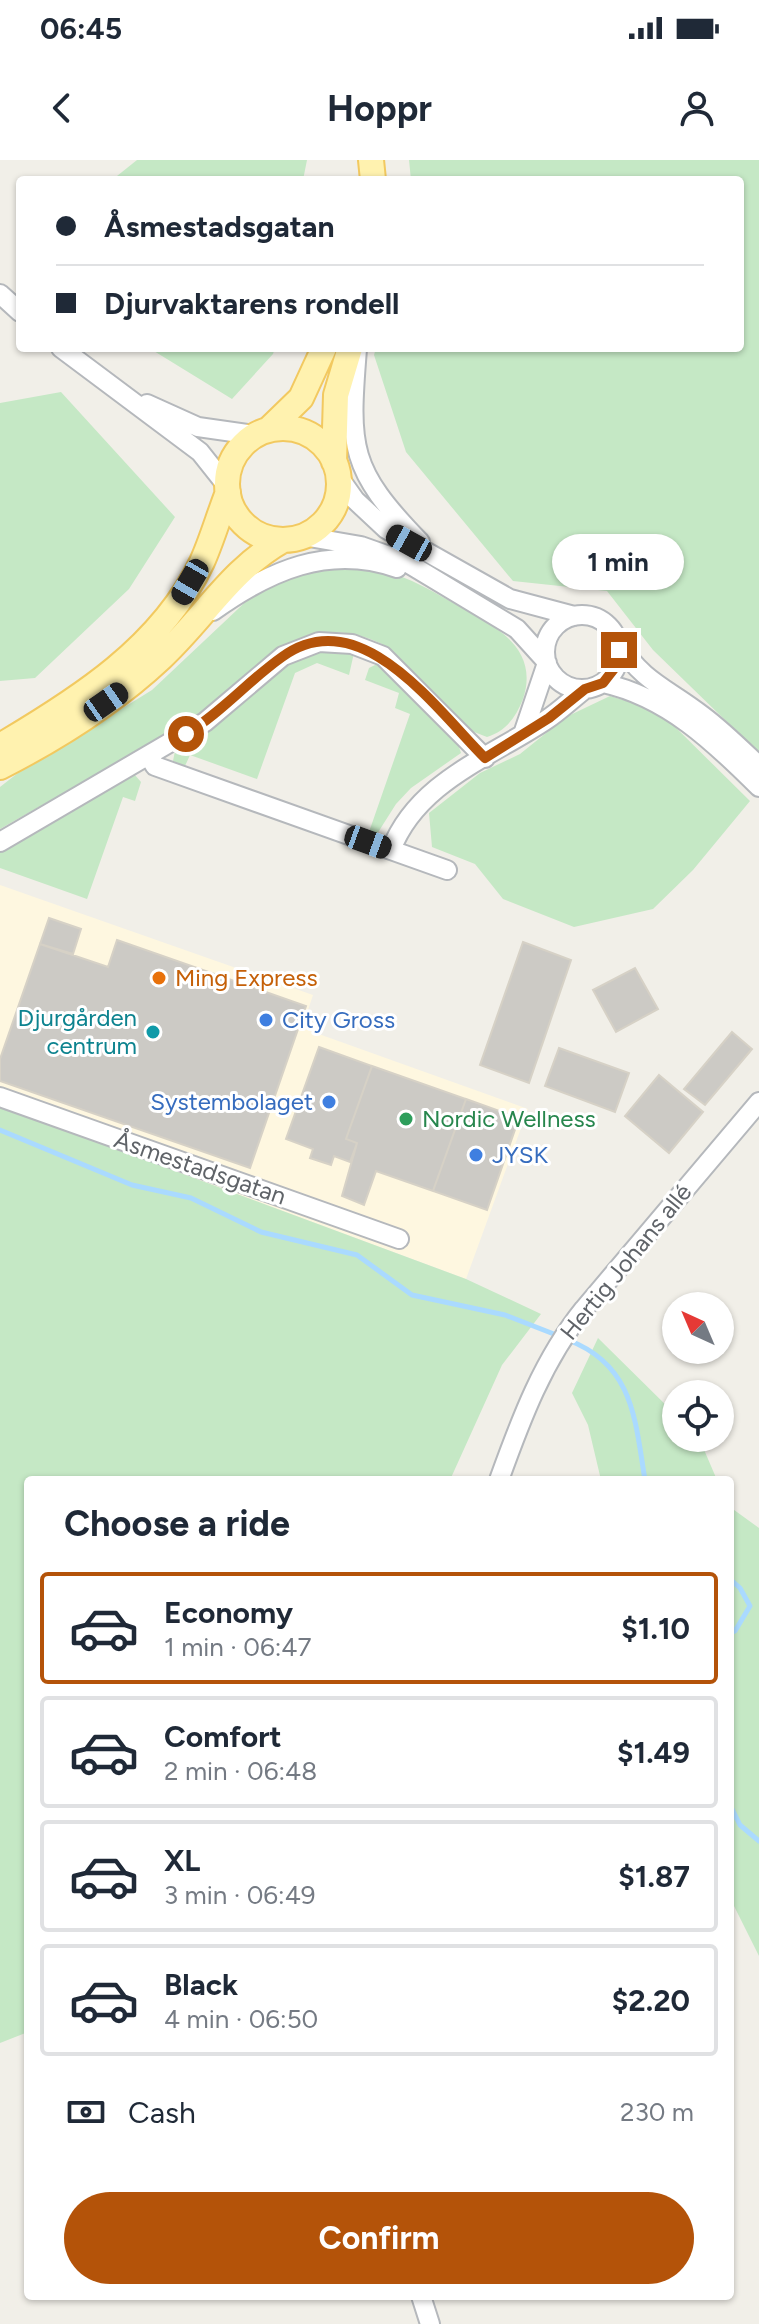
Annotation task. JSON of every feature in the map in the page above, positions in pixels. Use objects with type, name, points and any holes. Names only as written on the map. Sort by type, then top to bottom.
[{"type":"main road","points":[[0,746],[52,715],[102,679],[151,636],[179,602],[201,562],[227,489],[232,459],[242,445],[301,398],[322,352]]},
{"type":"main road","points":[[0,767],[82,719],[130,685],[194,624],[239,571],[258,554],[320,525],[330,513],[338,492],[336,395],[349,352]]},
{"type":"main road","points":[[262,432],[284,428],[309,434],[321,443],[336,469]]},
{"type":"main road","points":[[227,489],[234,512],[244,525],[261,535],[293,538]]},
{"type":"street","points":[[0,294],[16,308]]},
{"type":"street","points":[[66,352],[200,452],[227,489]]},
{"type":"street","points":[[357,352],[354,440],[364,473],[393,515],[430,553]]},
{"type":"street","points":[[101,381],[188,424],[221,432],[262,432]]},
{"type":"street","points":[[336,469],[355,500],[386,529],[510,599],[598,619],[610,629],[634,667],[649,681],[706,718],[759,766]]},
{"type":"street","points":[[293,538],[383,552],[406,562],[517,629],[560,682],[628,688],[677,715],[724,752],[759,787]]},
{"type":"street","points":[[194,624],[280,570],[322,559],[347,558],[379,563],[434,581]]},
{"type":"street","points":[[523,734],[546,662],[546,646],[551,633],[561,622],[574,616]]},
{"type":"street","points":[[0,842],[205,722],[283,656],[319,642],[336,641],[383,656],[485,758]]},
{"type":"street","points":[[391,850],[402,825],[425,796],[594,686],[617,665],[618,643]]},
{"type":"street","points":[[149,756],[155,766],[447,870]]},
{"type":"street","name":"Åsmestadsgatan","points":[[0,1097],[399,1239]]},
{"type":"street","name":"Hertig Johans allé","points":[[500,1476],[524,1412],[549,1360],[577,1318],[759,1102]]},
{"type":"street","points":[[422,2300],[430,2324]]},
{"type":"shaded area","points":[[0,885],[313,995],[302,1028],[528,1109],[466,1279],[0,1106]]},
{"type":"green space","points":[[137,160],[307,160],[304,176],[117,176]]},
{"type":"green space","points":[[409,160],[759,160],[759,753],[653,650],[607,591],[513,581],[406,452],[374,355],[375,352],[744,352],[744,176],[411,176]]},
{"type":"green space","points":[[156,352],[274,352],[232,399]]},
{"type":"green space","points":[[61,392],[175,517],[129,589],[35,678],[0,681],[0,403]]},
{"type":"green space","points":[[348,565],[396,575],[420,585],[485,621],[510,640],[525,666],[527,681],[523,699],[510,722],[487,737],[469,730],[382,644],[352,634],[325,633],[301,639],[278,651],[190,721],[0,829],[0,787],[55,744],[152,690],[257,591],[305,570]]},
{"type":"green space","points":[[332,649],[354,653],[349,675],[317,663],[295,673],[257,779],[190,755],[185,766],[173,761],[175,751],[210,730],[293,660]]},
{"type":"green space","points":[[377,664],[458,744],[461,753],[411,788],[396,804],[377,834],[369,832],[410,714],[395,708],[399,693],[365,680],[369,668]]},
{"type":"green space","points":[[610,696],[659,711],[750,801],[693,870],[653,909],[574,927],[503,899],[475,864],[432,847],[429,813],[480,773],[520,754],[566,717]]},
{"type":"green space","points":[[134,774],[141,782],[135,801],[123,797],[87,899],[0,868],[0,852],[4,849]]},
{"type":"green space","points":[[0,1106],[466,1279],[541,1314],[502,1365],[452,1476],[24,1476],[24,2034],[0,2043]]},
{"type":"green space","points":[[598,1338],[662,1401],[662,1452],[705,1452],[715,1476],[600,1476],[588,1425],[572,1393]]},
{"type":"green space","points":[[734,1510],[759,1528],[759,1956],[734,1906]]},
{"type":"building","points":[[49,918],[81,929],[73,954],[40,944]]},
{"type":"building","name":"Djurgården centrum","points":[[117,940],[306,1006],[250,1168],[0,1081],[0,1059],[40,944],[108,967]]},
{"type":"building","points":[[523,942],[571,960],[529,1083],[480,1065]]},
{"type":"building","points":[[635,968],[658,1009],[616,1032],[593,990]]},
{"type":"building","points":[[732,1032],[752,1049],[705,1105],[684,1089]]},
{"type":"building","name":"Systembolaget","points":[[319,1047],[372,1066],[346,1139],[357,1143],[350,1162],[334,1156],[331,1165],[310,1158],[313,1149],[286,1139]]},
{"type":"building","points":[[559,1048],[629,1073],[615,1112],[545,1086]]},
{"type":"building","name":"Nordic Wellness","points":[[372,1066],[466,1099],[433,1191],[376,1171],[364,1205],[342,1196],[357,1143],[346,1139]]},
{"type":"building","points":[[659,1075],[703,1112],[669,1153],[625,1116]]},
{"type":"building","name":"JYSK","points":[[466,1099],[519,1118],[487,1210],[433,1191]]},
{"type":"waterway","points":[[0,1130],[132,1185],[191,1198],[261,1232],[357,1255],[412,1295],[505,1315],[559,1336]]},
{"type":"waterway","points":[[568,1340],[590,1351],[619,1379],[634,1416],[644,1476]]},
{"type":"waterway","points":[[734,1583],[750,1606],[734,1631]]},
{"type":"waterway","points":[[734,1813],[740,1825],[759,1841]]},
{"type":"place","name":"Ming Express","points":[[159,978]]},
{"type":"place","name":"City Gross","points":[[266,1020]]},
{"type":"place","name":"Djurgården centrum","points":[[153,1032]]},
{"type":"place","name":"Systembolaget","points":[[329,1102]]},
{"type":"place","name":"Nordic Wellness","points":[[406,1119]]},
{"type":"place","name":"JYSK","points":[[476,1155]]},
{"type":"route","points":[[186,734],[234,699],[283,656],[301,647],[336,641],[383,656],[485,758],[549,718],[585,689],[603,683],[617,665],[619,650]]}]
